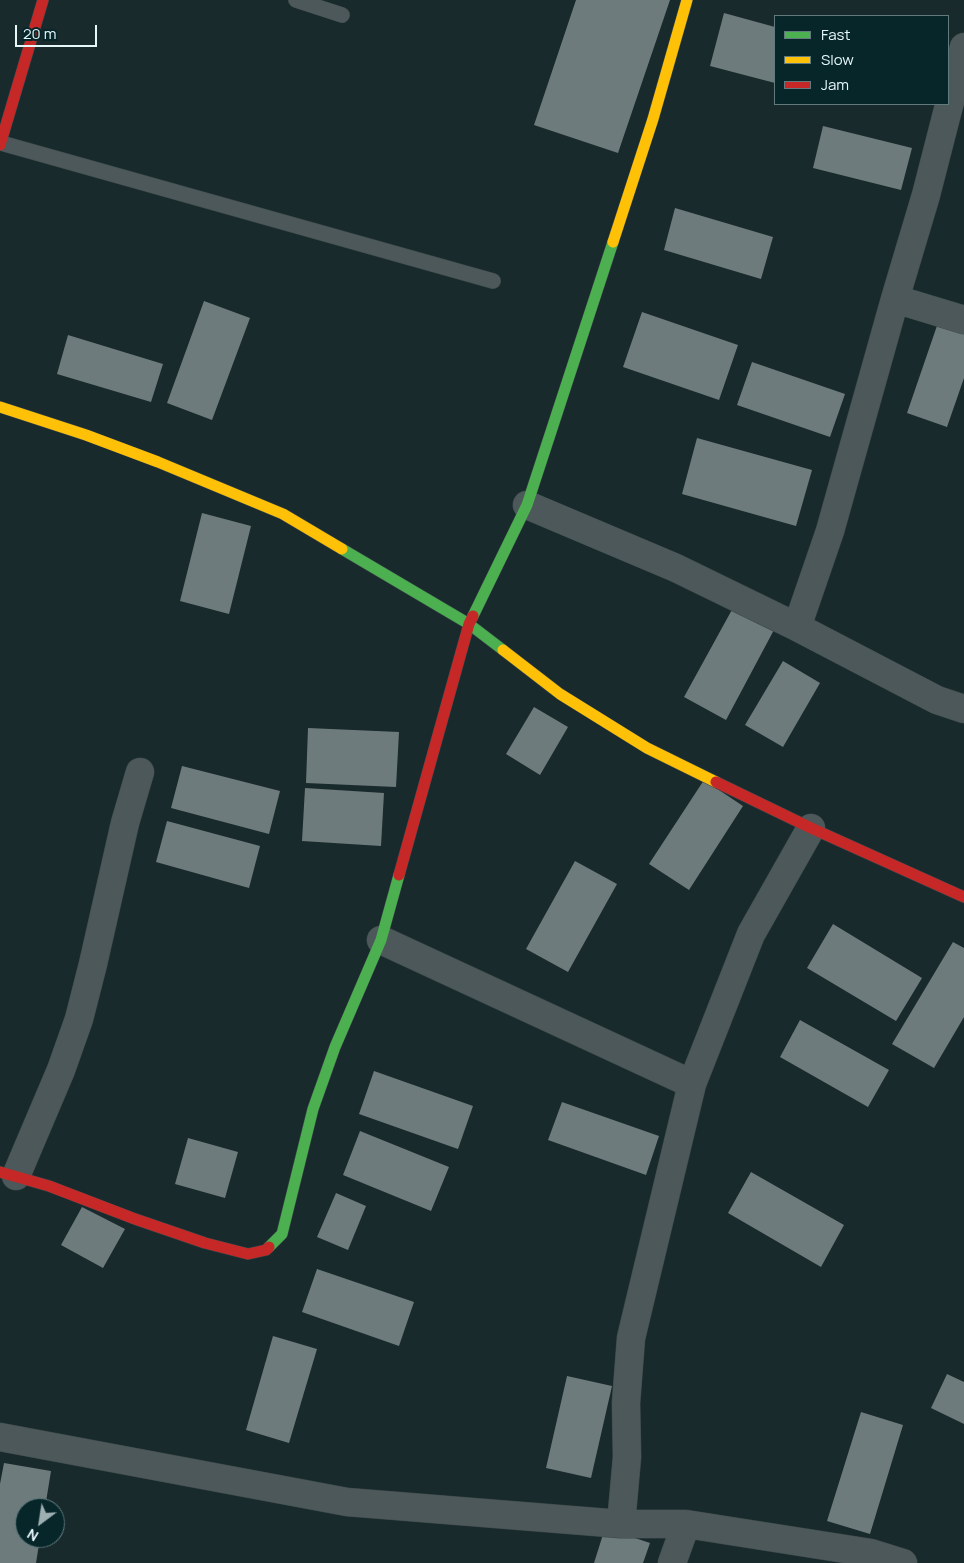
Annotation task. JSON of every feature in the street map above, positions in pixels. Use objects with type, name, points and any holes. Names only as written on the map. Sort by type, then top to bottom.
[{"type":"main road","points":[[0,144],[43,0]]},
{"type":"main road","points":[[8,1174],[49,1186],[205,1243],[248,1254],[266,1250],[282,1234],[313,1109],[335,1047],[381,940],[470,624],[527,505],[653,119],[688,0]]},
{"type":"main road","points":[[0,407],[86,435],[282,514],[470,624],[560,694],[647,748],[811,828],[964,897]]},
{"type":"street","points":[[796,627],[830,531],[926,195],[964,47]]},
{"type":"street","points":[[895,299],[964,320]]},
{"type":"street","points":[[527,505],[676,568],[796,627],[937,700],[964,709]]},
{"type":"street","points":[[8,1174],[61,1070],[80,1019],[124,823],[140,772]]},
{"type":"street","points":[[621,1524],[627,1457],[626,1403],[631,1338],[692,1084],[751,934],[811,828]]},
{"type":"street","points":[[381,940],[692,1084]]},
{"type":"street","points":[[0,1437],[347,1502],[621,1524],[686,1524],[871,1553],[902,1563]]},
{"type":"street","points":[[672,1563],[686,1524]]},
{"type":"lane","points":[[296,0],[342,15]]},
{"type":"lane","points":[[0,144],[493,281]]},
{"type":"building","points":[[576,0],[670,0],[618,153],[534,125]]},
{"type":"building","points":[[724,13],[774,27],[774,83],[710,66]]},
{"type":"building","points":[[823,126],[912,148],[901,190],[813,168]]},
{"type":"building","points":[[675,208],[773,237],[761,279],[664,250]]},
{"type":"building","points":[[204,301],[250,318],[212,420],[167,403]]},
{"type":"building","points":[[642,312],[738,345],[719,400],[623,367]]},
{"type":"building","points":[[940,317],[964,326],[964,378],[947,427],[907,413]]},
{"type":"building","points":[[68,335],[163,364],[151,402],[57,374]]},
{"type":"building","points":[[752,362],[845,394],[830,437],[737,405]]},
{"type":"building","points":[[697,438],[812,470],[796,526],[682,494]]},
{"type":"building","points":[[202,513],[251,526],[229,614],[180,601]]},
{"type":"building","points":[[734,606],[775,628],[726,720],[684,697]]},
{"type":"building","points":[[783,661],[820,683],[783,747],[745,725]]},
{"type":"building","points":[[534,707],[568,727],[540,775],[506,754]]},
{"type":"building","points":[[308,728],[399,732],[396,787],[306,783]]},
{"type":"building","points":[[182,766],[280,791],[269,834],[171,808]]},
{"type":"building","points":[[704,780],[743,806],[689,890],[649,864]]},
{"type":"building","points":[[305,788],[384,793],[381,846],[302,841]]},
{"type":"building","points":[[167,821],[260,846],[249,888],[156,862]]},
{"type":"building","points":[[575,861],[617,884],[568,972],[526,949]]},
{"type":"building","points":[[833,924],[922,978],[896,1021],[807,968]]},
{"type":"building","points":[[953,942],[964,948],[964,1017],[934,1068],[892,1044]]},
{"type":"building","points":[[800,1020],[889,1070],[868,1107],[780,1057]]},
{"type":"building","points":[[374,1071],[473,1106],[458,1149],[359,1114]]},
{"type":"building","points":[[562,1102],[659,1136],[646,1175],[548,1140]]},
{"type":"building","points":[[360,1131],[449,1167],[431,1211],[343,1175]]},
{"type":"building","points":[[188,1138],[238,1152],[225,1198],[175,1184]]},
{"type":"building","points":[[751,1172],[844,1225],[821,1267],[728,1213]]},
{"type":"building","points":[[336,1193],[366,1206],[348,1250],[317,1237]]},
{"type":"building","points":[[82,1207],[125,1229],[103,1268],[61,1245]]},
{"type":"building","points":[[317,1269],[414,1302],[399,1346],[302,1312]]},
{"type":"building","points":[[273,1336],[317,1349],[289,1443],[246,1430]]},
{"type":"building","points":[[947,1374],[964,1382],[964,1424],[931,1408]]},
{"type":"building","points":[[567,1376],[612,1386],[591,1478],[546,1468]]},
{"type":"building","points":[[861,1412],[903,1425],[870,1534],[827,1521]]},
{"type":"building","points":[[4,1463],[51,1471],[47,1498],[15,1498],[15,1548],[38,1548],[36,1563],[0,1563],[0,1484]]},
{"type":"building","points":[[605,1528],[650,1543],[643,1563],[594,1563]]},
{"type":"traffic: fast","points":[[473,616],[527,505],[613,242]]},
{"type":"traffic: fast","points":[[342,549],[469,624],[503,650]]},
{"type":"traffic: fast","points":[[269,1247],[282,1234],[313,1109],[335,1047],[381,940],[399,875]]},
{"type":"traffic: slow","points":[[613,242],[653,119],[687,0]]},
{"type":"traffic: slow","points":[[0,407],[86,435],[158,462],[283,514],[342,549]]},
{"type":"traffic: slow","points":[[503,650],[560,694],[647,748],[716,782]]},
{"type":"traffic: jam","points":[[0,145],[43,0]]},
{"type":"traffic: jam","points":[[399,875],[469,624],[473,616]]},
{"type":"traffic: jam","points":[[716,782],[811,828],[964,897]]},
{"type":"traffic: jam","points":[[0,1172],[49,1186],[205,1243],[248,1254],[266,1250],[269,1247]]}]
